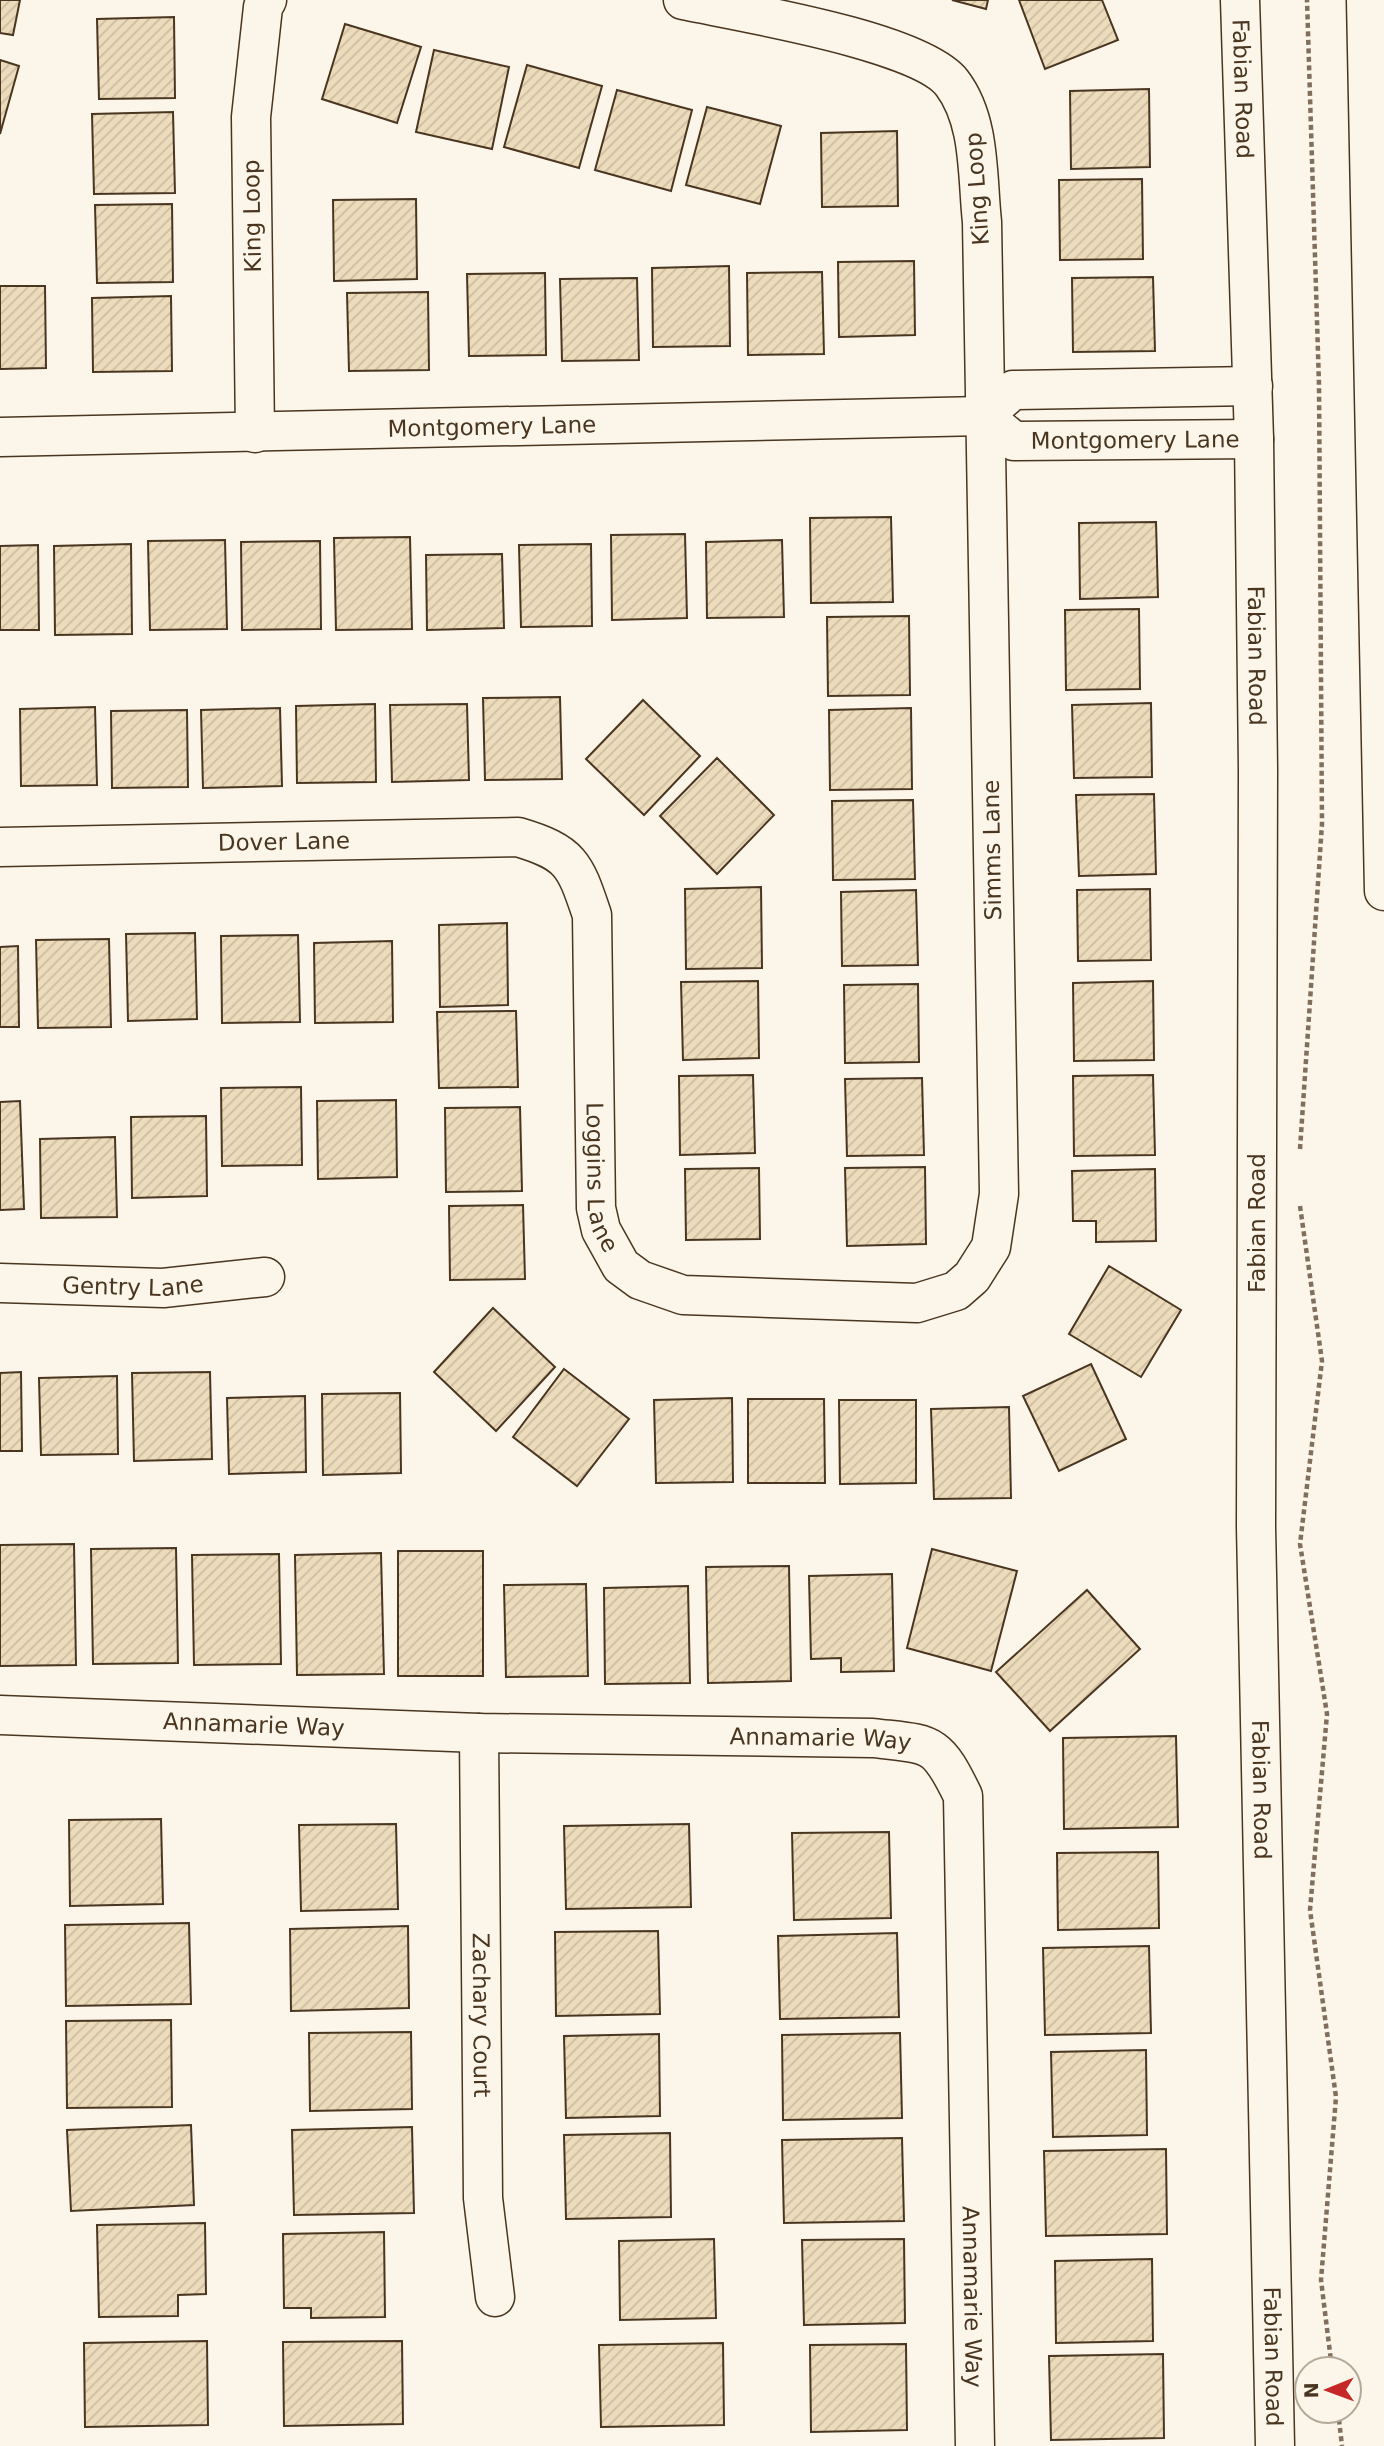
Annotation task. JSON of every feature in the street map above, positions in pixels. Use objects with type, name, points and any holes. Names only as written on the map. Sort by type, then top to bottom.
[{"type":"street","name":"King Loop","points":[[255,433],[251,117],[263,7],[267,0]]},
{"type":"street","name":"King Loop","points":[[683,0],[848,36],[926,62],[951,82],[972,123],[982,222],[983,416]]},
{"type":"street","name":"Fabian Road","points":[[1240,0],[1254,439],[1258,770],[1256,1527],[1275,2446]]},
{"type":"street","points":[[1366,0],[1384,891]]},
{"type":"street","points":[[983,416],[1013,390],[1253,386]]},
{"type":"street","name":"Montgomery Lane","points":[[0,437],[983,416],[1014,442],[1254,439]]},
{"type":"street","name":"Simms Lane","points":[[972,1277],[991,1247],[999,1194],[983,416]]},
{"type":"street","name":"Dover Lane","points":[[0,847],[518,837],[551,847],[561,855]]},
{"type":"street","name":"Loggins Lane","points":[[561,855],[578,872],[593,915],[596,1208],[601,1230],[621,1266],[640,1280],[683,1295],[903,1303],[917,1303],[956,1291],[972,1277]]},
{"type":"street","name":"Gentry Lane","points":[[0,1283],[163,1288],[265,1277]]},
{"type":"street","name":"Annamarie Way","points":[[0,1715],[479,1733],[873,1738],[927,1745],[944,1757],[963,1796],[975,2446]]},
{"type":"street","name":"Zachary Court","points":[[479,1733],[482,2198],[495,2297]]},
{"type":"path","points":[[1300,1162],[1322,824],[1320,385],[1307,0]]},
{"type":"path","points":[[1300,1203],[1322,1361],[1300,1544],[1327,1714],[1310,1910],[1336,2097],[1321,2280],[1330,2355]]},
{"type":"path","points":[[1340,2425],[1342,2446]]},
{"type":"building","points":[[0,0],[20,0],[13,35],[0,33]]},
{"type":"building","points":[[952,0],[988,0],[986,9]]},
{"type":"building","points":[[1019,0],[1102,0],[1118,40],[1045,69]]},
{"type":"building","points":[[174,17],[175,98],[99,99],[97,19]]},
{"type":"building","points":[[345,24],[421,47],[397,123],[322,99]]},
{"type":"building","points":[[434,50],[509,67],[492,149],[416,132]]},
{"type":"building","points":[[0,60],[19,66],[0,134]]},
{"type":"building","points":[[527,65],[602,86],[579,168],[504,147]]},
{"type":"building","points":[[1149,89],[1150,167],[1071,169],[1070,91]]},
{"type":"building","points":[[617,90],[692,110],[671,191],[595,170]]},
{"type":"building","points":[[707,107],[781,126],[760,204],[686,185]]},
{"type":"building","points":[[173,112],[175,193],[94,194],[92,114]]},
{"type":"building","points":[[897,131],[898,206],[822,207],[821,133]]},
{"type":"building","points":[[1142,179],[1143,259],[1060,260],[1059,180]]},
{"type":"building","points":[[416,199],[417,279],[334,281],[333,200]]},
{"type":"building","points":[[172,204],[173,282],[97,283],[95,205]]},
{"type":"building","points":[[914,261],[915,335],[839,337],[838,262]]},
{"type":"building","points":[[729,266],[730,346],[653,347],[652,268]]},
{"type":"building","points":[[822,272],[824,354],[748,355],[747,273]]},
{"type":"building","points":[[545,273],[546,355],[469,356],[467,274]]},
{"type":"building","points":[[1153,277],[1155,351],[1073,352],[1072,278]]},
{"type":"building","points":[[637,278],[639,360],[562,361],[560,279]]},
{"type":"building","points":[[0,286],[45,286],[46,368],[0,369]]},
{"type":"building","points":[[428,292],[429,370],[349,371],[347,293]]},
{"type":"building","points":[[171,296],[172,371],[93,372],[92,298]]},
{"type":"building","points":[[891,517],[893,602],[811,603],[810,518]]},
{"type":"building","points":[[1156,522],[1158,597],[1080,599],[1079,523]]},
{"type":"building","points":[[685,534],[687,618],[612,620],[611,535]]},
{"type":"building","points":[[410,537],[412,629],[336,630],[334,538]]},
{"type":"building","points":[[225,540],[227,629],[150,630],[148,541]]},
{"type":"building","points":[[782,540],[784,617],[707,618],[706,542]]},
{"type":"building","points":[[320,541],[321,629],[242,630],[241,542]]},
{"type":"building","points":[[131,544],[132,634],[55,635],[54,546]]},
{"type":"building","points":[[591,544],[592,626],[521,627],[519,545]]},
{"type":"building","points":[[38,545],[39,630],[0,630],[0,546]]},
{"type":"building","points":[[502,554],[504,628],[427,630],[426,555]]},
{"type":"building","points":[[1139,609],[1140,689],[1066,690],[1065,610]]},
{"type":"building","points":[[909,616],[910,695],[828,696],[827,617]]},
{"type":"building","points":[[560,697],[562,779],[485,780],[483,698]]},
{"type":"building","points":[[643,700],[700,756],[644,815],[586,759]]},
{"type":"building","points":[[1151,703],[1152,777],[1074,778],[1072,705]]},
{"type":"building","points":[[375,704],[376,782],[297,783],[296,706]]},
{"type":"building","points":[[467,704],[469,780],[392,782],[390,705]]},
{"type":"building","points":[[95,707],[97,785],[21,786],[20,709]]},
{"type":"building","points":[[280,708],[282,786],[203,788],[201,710]]},
{"type":"building","points":[[911,708],[912,789],[830,790],[829,710]]},
{"type":"building","points":[[187,710],[188,787],[112,788],[111,711]]},
{"type":"building","points":[[717,758],[774,815],[717,874],[660,816]]},
{"type":"building","points":[[1154,794],[1156,874],[1079,876],[1076,795]]},
{"type":"building","points":[[913,800],[915,879],[833,880],[832,801]]},
{"type":"building","points":[[761,887],[762,968],[686,969],[685,889]]},
{"type":"building","points":[[1150,889],[1151,960],[1078,961],[1077,890]]},
{"type":"building","points":[[916,890],[918,965],[842,966],[841,892]]},
{"type":"building","points":[[507,923],[508,1005],[440,1007],[439,925]]},
{"type":"building","points":[[195,933],[197,1019],[128,1021],[126,934]]},
{"type":"building","points":[[298,935],[300,1022],[222,1023],[221,936]]},
{"type":"building","points":[[109,939],[111,1027],[38,1028],[36,940]]},
{"type":"building","points":[[392,941],[393,1022],[315,1023],[314,943]]},
{"type":"building","points":[[18,946],[19,1027],[0,1027],[0,947]]},
{"type":"building","points":[[758,981],[759,1058],[683,1060],[681,982]]},
{"type":"building","points":[[1153,981],[1154,1060],[1074,1061],[1073,983]]},
{"type":"building","points":[[918,984],[919,1062],[845,1063],[844,985]]},
{"type":"building","points":[[516,1011],[518,1087],[439,1088],[437,1012]]},
{"type":"building","points":[[753,1075],[755,1153],[680,1155],[679,1076]]},
{"type":"building","points":[[1153,1075],[1155,1155],[1074,1156],[1073,1076]]},
{"type":"building","points":[[922,1078],[924,1155],[847,1156],[845,1079]]},
{"type":"building","points":[[301,1087],[302,1165],[222,1166],[221,1088]]},
{"type":"building","points":[[396,1100],[397,1177],[318,1179],[317,1101]]},
{"type":"building","points":[[20,1101],[24,1209],[0,1210],[0,1102]]},
{"type":"building","points":[[520,1107],[522,1191],[446,1192],[445,1108]]},
{"type":"building","points":[[206,1116],[207,1196],[132,1198],[131,1117]]},
{"type":"building","points":[[115,1137],[117,1217],[41,1218],[40,1139]]},
{"type":"building","points":[[925,1167],[926,1244],[847,1246],[845,1168]]},
{"type":"building","points":[[759,1168],[760,1239],[686,1240],[685,1169]]},
{"type":"building","points":[[1155,1169],[1156,1241],[1096,1242],[1096,1221],[1073,1221],[1072,1171]]},
{"type":"building","points":[[523,1205],[525,1279],[450,1280],[449,1206]]},
{"type":"building","points":[[1109,1266],[1181,1310],[1141,1377],[1069,1334]]},
{"type":"building","points":[[493,1308],[555,1367],[496,1431],[434,1372]]},
{"type":"building","points":[[1091,1364],[1126,1439],[1059,1471],[1023,1396]]},
{"type":"building","points":[[564,1369],[629,1419],[577,1486],[513,1437]]},
{"type":"building","points":[[21,1372],[22,1451],[0,1451],[0,1373]]},
{"type":"building","points":[[210,1372],[212,1459],[134,1461],[132,1373]]},
{"type":"building","points":[[117,1376],[118,1454],[41,1455],[39,1378]]},
{"type":"building","points":[[400,1393],[401,1473],[323,1475],[322,1394]]},
{"type":"building","points":[[305,1396],[306,1472],[229,1474],[227,1398]]},
{"type":"building","points":[[732,1398],[733,1482],[656,1483],[654,1400]]},
{"type":"building","points":[[748,1399],[824,1399],[825,1483],[748,1483]]},
{"type":"building","points":[[839,1400],[916,1400],[916,1483],[840,1484]]},
{"type":"building","points":[[1009,1407],[1011,1498],[934,1499],[931,1409]]},
{"type":"building","points":[[74,1544],[76,1665],[0,1666],[0,1545]]},
{"type":"building","points":[[176,1548],[178,1663],[93,1664],[91,1549]]},
{"type":"building","points":[[932,1549],[1017,1571],[991,1671],[907,1648]]},
{"type":"building","points":[[398,1551],[483,1551],[483,1676],[398,1676]]},
{"type":"building","points":[[381,1553],[384,1674],[297,1675],[295,1555]]},
{"type":"building","points":[[279,1554],[281,1664],[194,1665],[192,1555]]},
{"type":"building","points":[[789,1566],[791,1681],[708,1683],[706,1567]]},
{"type":"building","points":[[892,1574],[894,1671],[841,1672],[841,1658],[811,1659],[809,1576]]},
{"type":"building","points":[[586,1584],[588,1676],[506,1677],[504,1585]]},
{"type":"building","points":[[688,1586],[690,1683],[605,1684],[604,1588]]},
{"type":"building","points":[[1087,1590],[1140,1649],[1050,1731],[996,1672]]},
{"type":"building","points":[[1176,1736],[1178,1827],[1064,1829],[1063,1738]]},
{"type":"building","points":[[161,1819],[163,1904],[70,1906],[69,1820]]},
{"type":"building","points":[[396,1824],[398,1909],[301,1911],[299,1825]]},
{"type":"building","points":[[689,1824],[691,1907],[566,1909],[564,1826]]},
{"type":"building","points":[[889,1832],[891,1918],[794,1920],[792,1833]]},
{"type":"building","points":[[1158,1852],[1159,1928],[1058,1930],[1057,1853]]},
{"type":"building","points":[[189,1923],[191,2004],[66,2006],[65,1925]]},
{"type":"building","points":[[408,1926],[409,2008],[291,2011],[290,1929]]},
{"type":"building","points":[[658,1931],[660,2014],[556,2016],[555,1932]]},
{"type":"building","points":[[897,1933],[899,2017],[780,2019],[778,1936]]},
{"type":"building","points":[[1149,1946],[1151,2033],[1045,2035],[1043,1948]]},
{"type":"building","points":[[171,2020],[172,2107],[67,2108],[66,2021]]},
{"type":"building","points":[[411,2032],[412,2109],[310,2111],[309,2033]]},
{"type":"building","points":[[900,2033],[902,2118],[783,2120],[782,2035]]},
{"type":"building","points":[[659,2034],[660,2116],[566,2118],[564,2036]]},
{"type":"building","points":[[1146,2050],[1147,2135],[1053,2137],[1051,2052]]},
{"type":"building","points":[[191,2125],[194,2205],[71,2211],[67,2130]]},
{"type":"building","points":[[412,2127],[414,2213],[294,2215],[292,2130]]},
{"type":"building","points":[[670,2133],[671,2217],[566,2219],[564,2135]]},
{"type":"building","points":[[902,2138],[904,2221],[784,2223],[782,2140]]},
{"type":"building","points":[[1166,2149],[1167,2234],[1046,2236],[1044,2151]]},
{"type":"building","points":[[205,2223],[206,2294],[178,2295],[178,2316],[99,2317],[97,2225]]},
{"type":"building","points":[[384,2232],[385,2317],[311,2318],[311,2308],[284,2308],[283,2234]]},
{"type":"building","points":[[714,2239],[716,2318],[620,2320],[619,2241]]},
{"type":"building","points":[[904,2239],[905,2323],[804,2325],[802,2240]]},
{"type":"building","points":[[1152,2259],[1153,2341],[1056,2343],[1055,2261]]},
{"type":"building","points":[[207,2341],[208,2425],[85,2427],[84,2343]]},
{"type":"building","points":[[402,2341],[403,2424],[284,2426],[283,2342]]},
{"type":"building","points":[[723,2343],[724,2425],[601,2427],[599,2345]]},
{"type":"building","points":[[906,2344],[907,2430],[811,2432],[810,2345]]},
{"type":"building","points":[[1163,2354],[1164,2438],[1051,2440],[1049,2356]]}]
